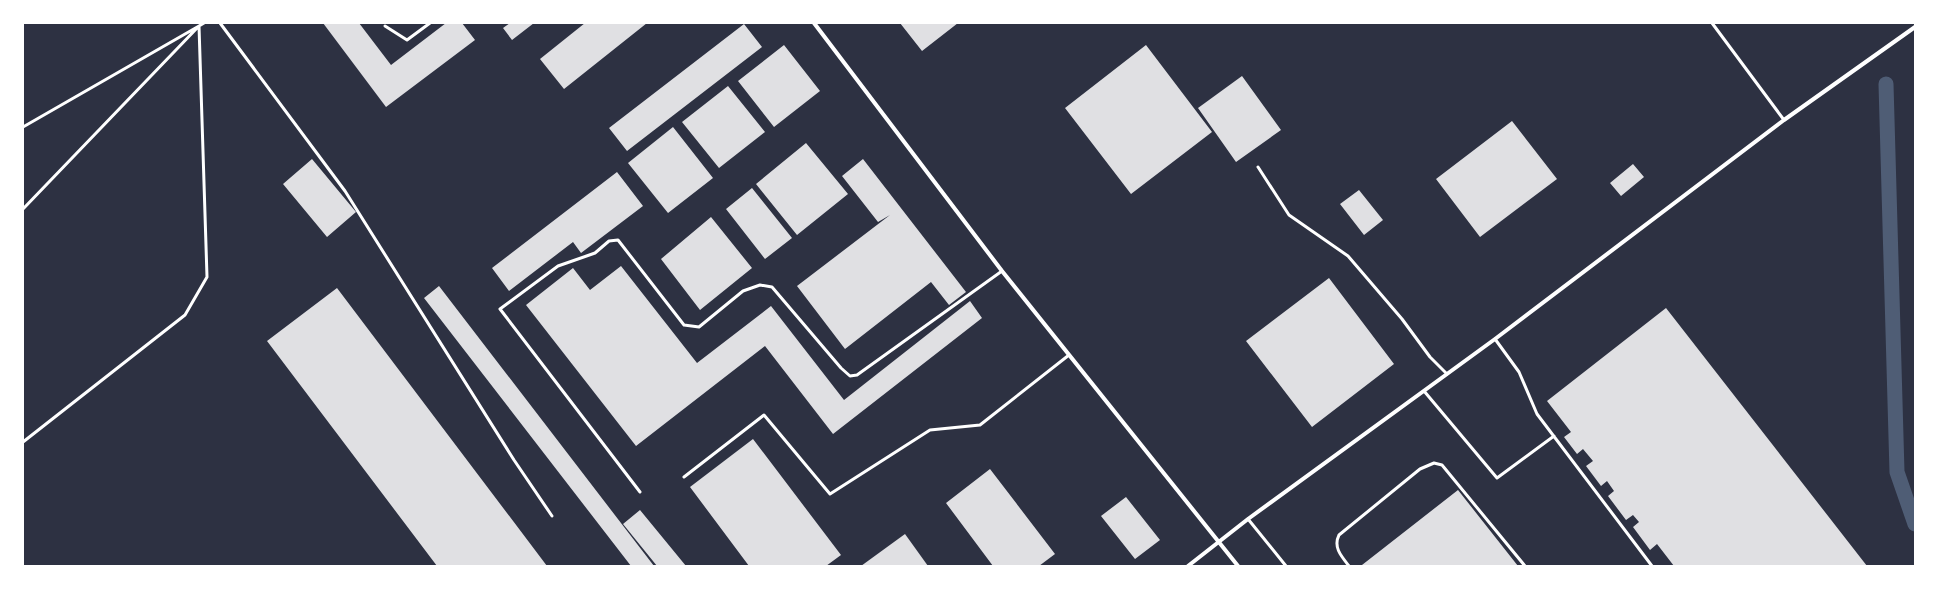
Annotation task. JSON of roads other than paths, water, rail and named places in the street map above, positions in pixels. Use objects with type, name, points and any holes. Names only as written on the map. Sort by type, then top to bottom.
[{"type":"street","points":[[814,23],[1002,271],[1238,566]]},
{"type":"street","points":[[1188,566],[1218,541],[1495,339],[1784,120],[1915,27]]},
{"type":"lane","points":[[23,128],[204,23]]},
{"type":"lane","points":[[220,23],[345,191],[514,460],[552,516]]},
{"type":"lane","points":[[385,26],[407,40],[430,23]]},
{"type":"lane","points":[[1712,23],[1784,120]]},
{"type":"lane","points":[[23,209],[199,26]]},
{"type":"lane","points":[[23,442],[186,315],[208,277],[199,26]]},
{"type":"lane","points":[[1258,167],[1289,215],[1348,256],[1402,319],[1430,357],[1447,374]]},
{"type":"lane","points":[[640,492],[500,309],[558,266],[596,253],[609,241],[618,240],[684,325],[699,327],[743,291],[760,286],[772,287],[850,376],[857,375],[1002,271]]},
{"type":"lane","points":[[1495,339],[1519,372],[1536,414],[1652,566]]},
{"type":"lane","points":[[684,477],[764,415],[830,494],[930,430],[980,425],[1069,355]]},
{"type":"lane","points":[[1424,391],[1497,478],[1554,436]]},
{"type":"lane","points":[[1349,566],[1338,552],[1336,541],[1339,535],[1420,469],[1434,463],[1442,464],[1524,566]]},
{"type":"lane","points":[[1248,519],[1286,566]]},
{"type":"waterway","points":[[1886,84],[1897,472],[1915,524]]}]
